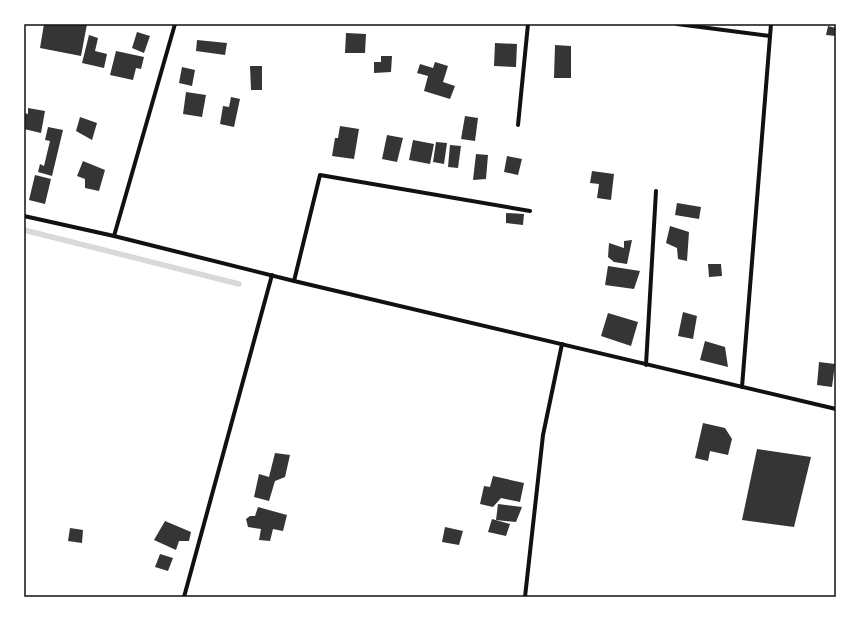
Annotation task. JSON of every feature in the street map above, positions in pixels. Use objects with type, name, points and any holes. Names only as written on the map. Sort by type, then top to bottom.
[{"type":"street","points":[[114,236],[175,24]]},
{"type":"street","points":[[518,125],[528,24]]},
{"type":"street","points":[[677,24],[770,36]]},
{"type":"street","points":[[742,387],[771,24]]},
{"type":"street","points":[[294,280],[320,175],[530,211]]},
{"type":"street","points":[[646,364],[656,191]]},
{"type":"street","points":[[24,216],[114,236],[836,409]]},
{"type":"street","points":[[184,597],[272,275]]},
{"type":"street","points":[[525,597],[543,435],[562,344]]},
{"type":"building","points":[[44,24],[87,24],[81,56],[40,48]]},
{"type":"building","points":[[828,26],[836,28],[836,36],[826,35]]},
{"type":"building","points":[[137,32],[150,36],[144,53],[132,48]]},
{"type":"building","points":[[346,33],[366,34],[365,53],[345,53]]},
{"type":"building","points":[[89,35],[98,38],[95,51],[107,54],[104,68],[82,63]]},
{"type":"building","points":[[197,40],[227,43],[225,55],[196,51]]},
{"type":"building","points":[[495,43],[517,44],[516,67],[494,66]]},
{"type":"building","points":[[555,45],[571,46],[571,78],[554,78]]},
{"type":"building","points":[[116,51],[144,57],[141,69],[136,68],[133,80],[110,75]]},
{"type":"building","points":[[381,56],[392,56],[391,72],[374,73],[374,62],[381,62]]},
{"type":"building","points":[[435,62],[448,66],[443,82],[455,86],[450,99],[424,91],[428,76],[417,73],[420,64],[433,68]]},
{"type":"building","points":[[250,66],[262,66],[262,90],[251,90]]},
{"type":"building","points":[[182,67],[195,70],[192,86],[179,83]]},
{"type":"building","points":[[186,92],[206,95],[202,117],[183,114]]},
{"type":"building","points":[[231,97],[240,99],[234,127],[220,124],[223,106],[229,107]]},
{"type":"building","points":[[28,108],[45,111],[41,133],[24,129],[24,113],[28,114]]},
{"type":"building","points":[[465,116],[478,118],[475,141],[461,139]]},
{"type":"building","points":[[80,117],[97,123],[92,140],[76,131]]},
{"type":"building","points":[[340,126],[359,129],[354,159],[332,156],[335,138],[338,138]]},
{"type":"building","points":[[48,127],[63,130],[52,176],[38,172],[40,164],[44,166],[50,141],[45,140]]},
{"type":"building","points":[[387,135],[403,138],[397,162],[382,159]]},
{"type":"building","points":[[413,140],[434,144],[430,164],[409,160]]},
{"type":"building","points":[[436,142],[447,143],[444,164],[433,162]]},
{"type":"building","points":[[450,145],[461,146],[458,168],[448,167]]},
{"type":"building","points":[[476,154],[488,155],[486,179],[473,180]]},
{"type":"building","points":[[507,156],[522,159],[518,175],[504,172]]},
{"type":"building","points":[[83,161],[105,170],[99,191],[85,188],[85,179],[77,176]]},
{"type":"building","points":[[592,171],[614,174],[611,200],[597,198],[599,184],[590,183]]},
{"type":"building","points":[[35,175],[51,179],[45,204],[29,200]]},
{"type":"building","points":[[677,203],[701,207],[699,219],[675,215]]},
{"type":"building","points":[[506,213],[524,214],[523,225],[506,223]]},
{"type":"building","points":[[670,226],[689,232],[687,261],[678,259],[677,248],[666,243]]},
{"type":"building","points":[[632,240],[627,264],[614,262],[608,257],[609,243],[624,248],[624,241]]},
{"type":"building","points":[[708,264],[721,264],[722,276],[709,277]]},
{"type":"building","points":[[608,266],[640,271],[634,289],[605,285]]},
{"type":"building","points":[[683,312],[697,316],[693,339],[678,336]]},
{"type":"building","points":[[608,313],[638,322],[631,346],[601,336]]},
{"type":"building","points":[[705,341],[725,347],[728,367],[700,360]]},
{"type":"building","points":[[819,362],[835,364],[832,387],[817,385]]},
{"type":"building","points":[[703,423],[725,428],[732,439],[728,455],[710,451],[708,461],[695,458]]},
{"type":"building","points":[[757,449],[811,457],[794,527],[742,520]]},
{"type":"building","points":[[275,453],[290,455],[285,477],[275,481],[269,501],[254,497],[259,474],[269,477]]},
{"type":"building","points":[[493,476],[524,483],[520,502],[501,498],[493,507],[480,504],[484,486],[490,487]]},
{"type":"building","points":[[498,504],[522,507],[516,522],[496,520]]},
{"type":"building","points":[[258,507],[287,515],[283,531],[273,529],[270,541],[259,540],[261,529],[248,527],[246,519],[250,516],[255,516]]},
{"type":"building","points":[[492,519],[510,524],[506,536],[488,532]]},
{"type":"building","points":[[165,521],[191,532],[189,541],[179,541],[176,550],[154,540]]},
{"type":"building","points":[[445,527],[463,531],[459,545],[442,542]]},
{"type":"building","points":[[70,528],[83,530],[82,543],[68,541]]},
{"type":"building","points":[[160,554],[173,558],[168,571],[155,567]]},
{"type":"waterway","points":[[24,230],[239,284]]}]
